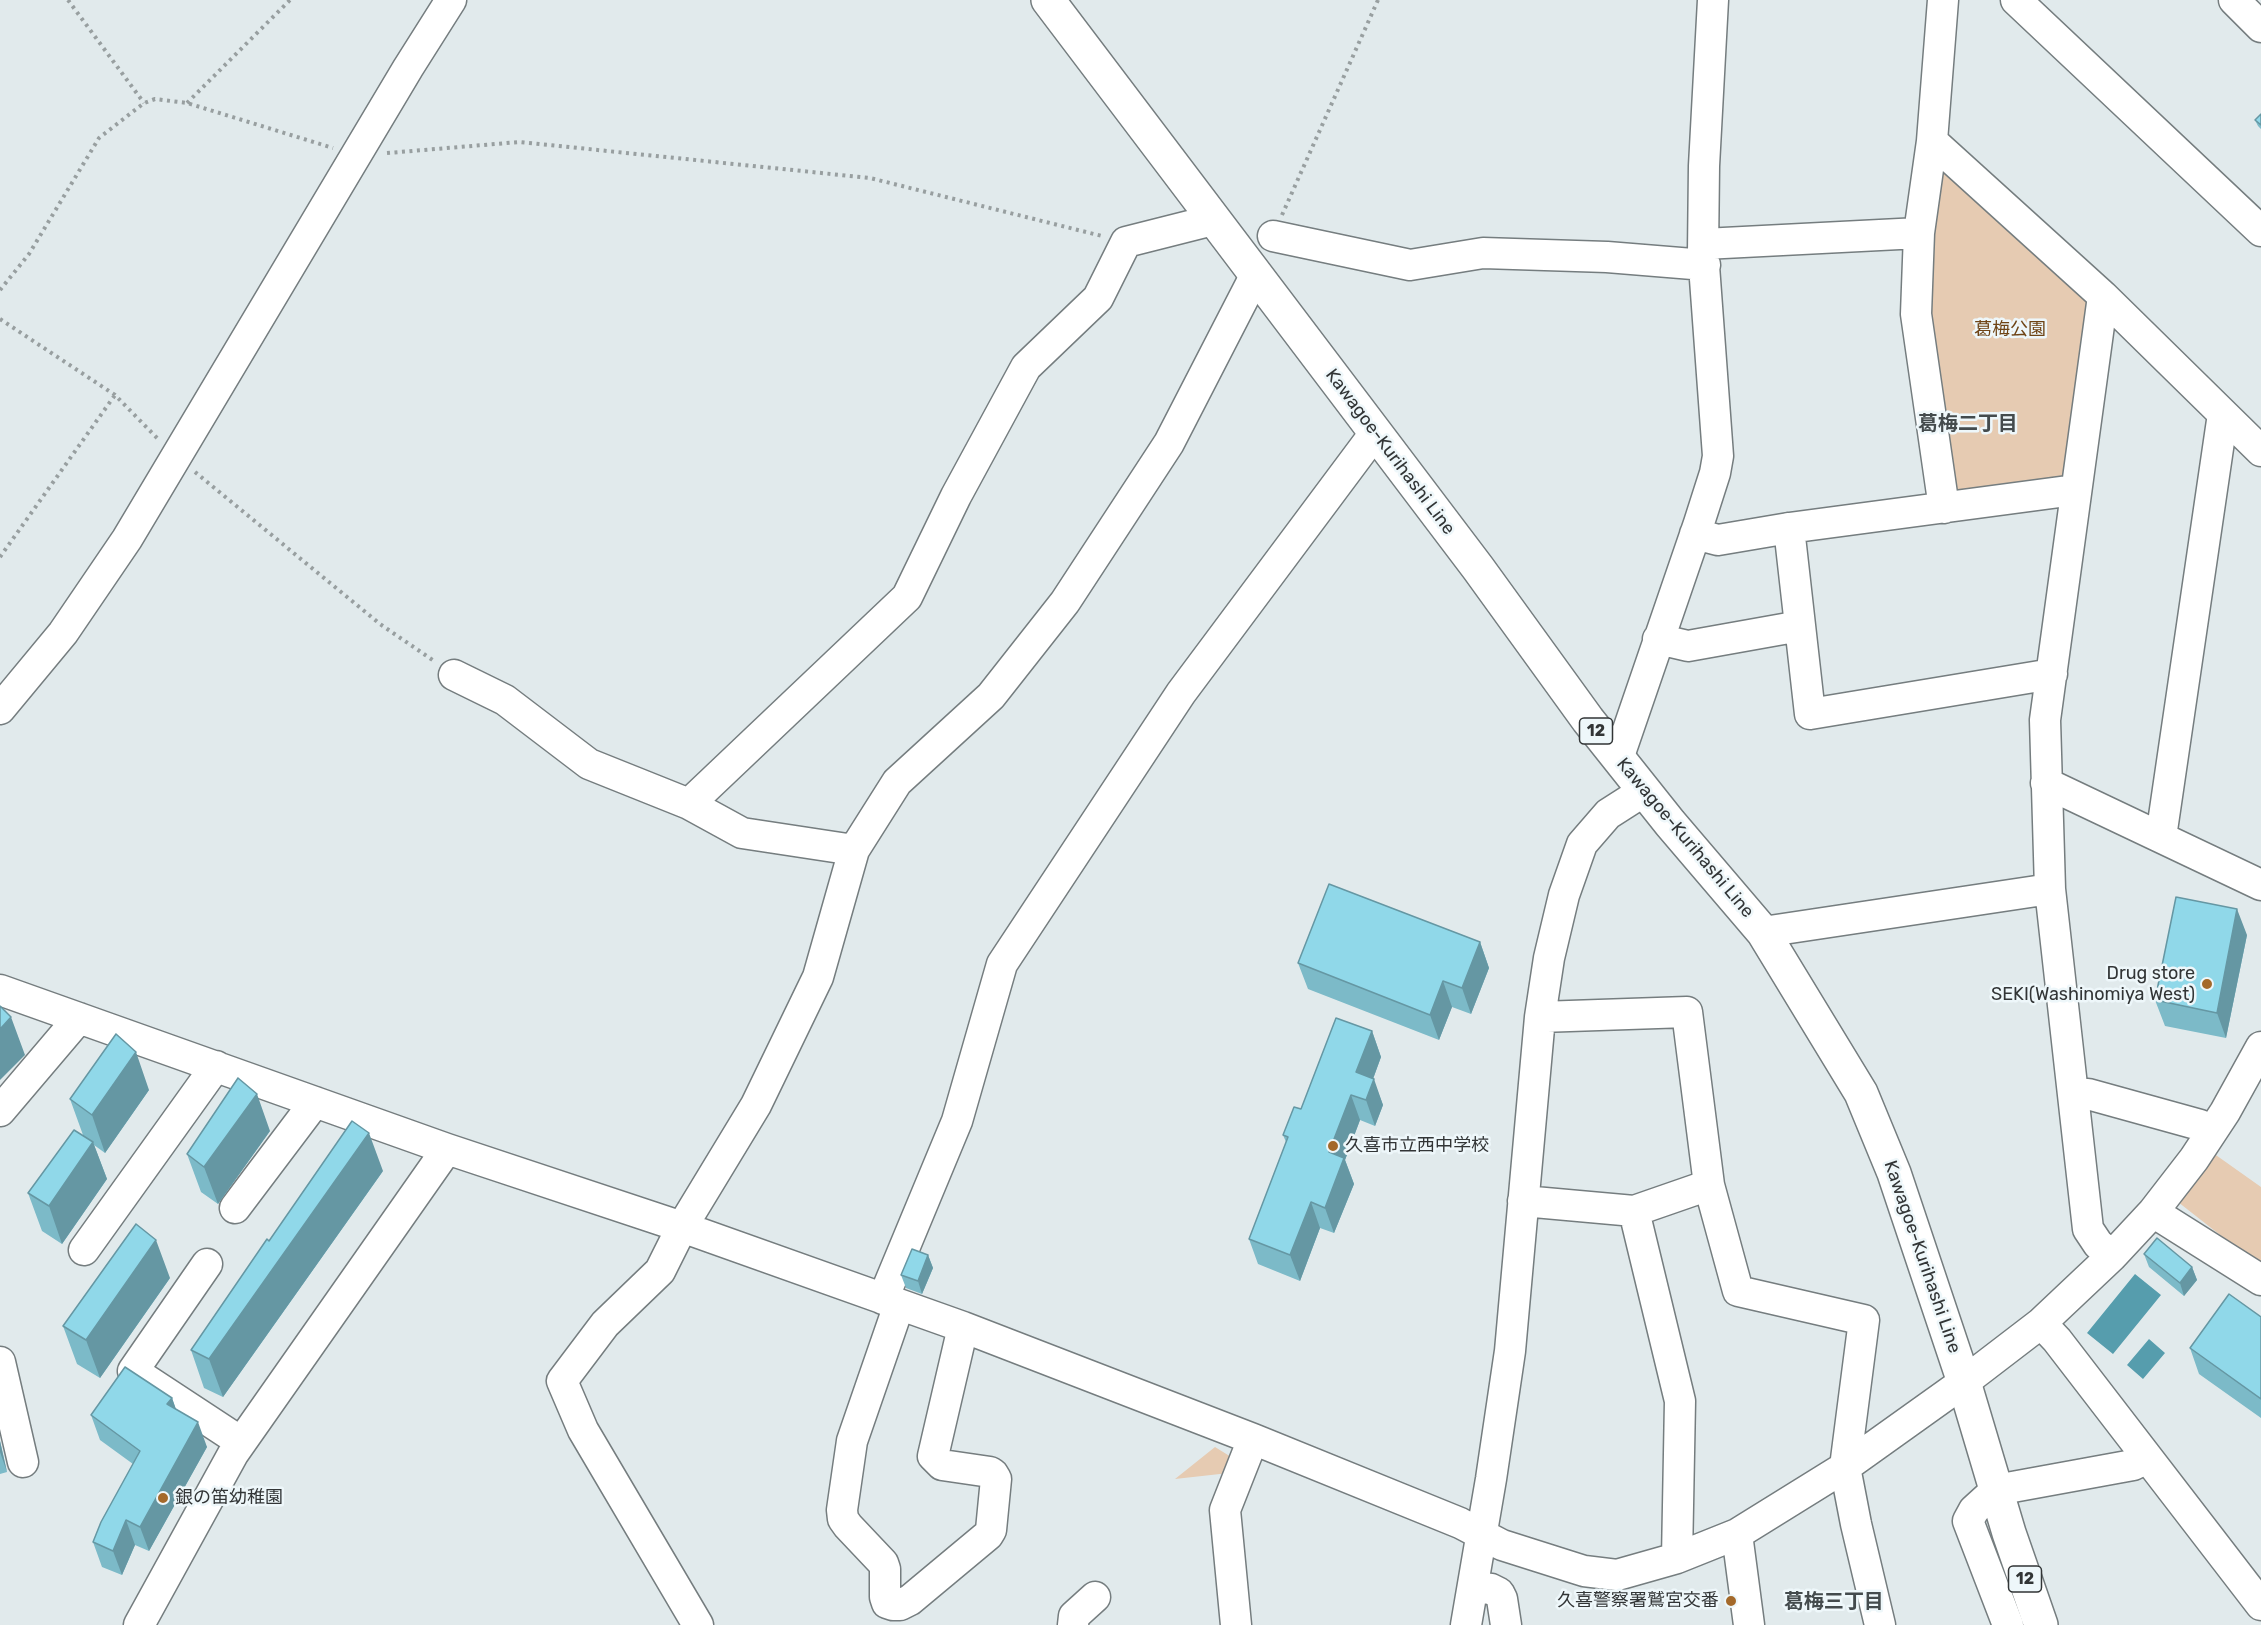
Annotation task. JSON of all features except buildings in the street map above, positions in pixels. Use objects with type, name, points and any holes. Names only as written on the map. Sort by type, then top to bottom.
[{"type":"main road","name":"Kawagoe-Kurihashi Line","points":[[1048,0],[1478,568],[1588,720],[1644,791],[1763,932],[1861,1093],[1894,1173],[1964,1382],[1996,1491],[2041,1625]]},
{"type":"street","points":[[0,709],[63,633],[127,539],[451,0]]},
{"type":"street","points":[[1618,759],[1715,473],[1719,446],[1704,254],[1704,166],[1713,0]]},
{"type":"street","points":[[1943,0],[1932,141],[1919,233],[1916,314],[1944,508]]},
{"type":"street","points":[[2016,0],[2261,231]]},
{"type":"street","points":[[2234,0],[2261,27]]},
{"type":"street","points":[[1932,141],[2103,297],[2261,451]]},
{"type":"street","points":[[689,804],[907,597],[956,496],[1026,367],[1098,298],[1126,242],[1213,220]]},
{"type":"street","points":[[1273,236],[1410,265],[1484,253],[1607,257],[1704,254],[1919,233]]},
{"type":"street","points":[[698,1625],[583,1430],[562,1381],[605,1324],[660,1271],[682,1227],[756,1105],[818,977],[854,850],[897,782],[991,696],[1065,602],[1169,443],[1255,276]]},
{"type":"street","points":[[2103,297],[2045,720],[2050,889],[2088,1229],[2098,1244],[2112,1256]]},
{"type":"street","points":[[2161,837],[2223,414]]},
{"type":"street","points":[[963,1328],[933,1456],[936,1462],[942,1465],[993,1474],[996,1486],[992,1530],[910,1600],[900,1605],[893,1605],[887,1603],[885,1597],[883,1563],[843,1519],[842,1510],[852,1441],[891,1302],[957,1121],[1002,964],[1181,693],[1375,433]]},
{"type":"street","points":[[1695,534],[1718,540],[1789,528],[2075,490]]},
{"type":"street","points":[[1789,528],[1810,714],[2052,674]]},
{"type":"street","points":[[1658,639],[1688,646],[1800,626]]},
{"type":"street","points":[[454,675],[505,700],[589,764],[689,804],[742,833],[854,850]]},
{"type":"street","points":[[2046,783],[2261,885]]},
{"type":"street","points":[[1466,1625],[1474,1587],[1510,1351],[1540,1017],[1550,958],[1564,895],[1582,844],[1608,814],[1644,791]]},
{"type":"street","points":[[1763,932],[2050,889]]},
{"type":"street","points":[[0,990],[447,1149],[682,1227],[963,1328],[1253,1439],[1460,1523],[1502,1545],[1584,1571],[1617,1575],[1677,1558],[1737,1534],[1845,1467],[1964,1382],[2041,1323],[2112,1256],[2153,1212],[2212,1131],[2251,1088],[2261,1047]]},
{"type":"street","points":[[1540,1017],[1687,1012],[1709,1185],[1738,1291],[1864,1320],[1845,1467],[1880,1625]]},
{"type":"street","points":[[0,1112],[79,1018]]},
{"type":"street","points":[[84,1250],[216,1066]]},
{"type":"street","points":[[2074,1094],[2088,1094],[2200,1125],[2212,1131]]},
{"type":"street","points":[[235,1208],[315,1102]]},
{"type":"street","points":[[139,1625],[232,1454],[447,1149]]},
{"type":"street","points":[[1523,1201],[1635,1211],[1709,1185]]},
{"type":"street","points":[[1635,1211],[1680,1401],[1677,1558]]},
{"type":"street","points":[[2153,1212],[2261,1280]]},
{"type":"street","points":[[207,1263],[133,1371],[241,1442]]},
{"type":"street","points":[[2041,1323],[2057,1340],[2261,1605]]},
{"type":"street","points":[[0,1362],[23,1462]]},
{"type":"street","points":[[1236,1625],[1225,1510],[1253,1439]]},
{"type":"street","points":[[2008,1625],[1968,1521],[1974,1510],[1996,1491],[2133,1465],[2146,1458]]},
{"type":"street","points":[[1737,1534],[1749,1625]]},
{"type":"street","points":[[1474,1587],[1491,1589],[1499,1593],[1506,1625]]},
{"type":"street","points":[[1074,1625],[1074,1616],[1095,1597]]},
{"type":"path","points":[[68,0],[144,103]]},
{"type":"path","points":[[187,103],[290,0]]},
{"type":"path","points":[[1273,236],[1378,0]]},
{"type":"path","points":[[0,290],[29,254],[99,138],[144,103],[155,99],[187,103],[356,155],[520,142],[870,178],[1126,242]]},
{"type":"path","points":[[0,319],[115,395],[176,456],[380,624],[454,675]]},
{"type":"path","points":[[0,557],[115,395]]},
{"type":"green space","name":"葛梅公園","points":[[1943,162],[2094,299],[2068,483],[1953,496],[1927,311],[1931,234]]},
{"type":"green space","points":[[2213,1153],[2261,1187],[2261,1267],[2178,1202]]},
{"type":"green space","points":[[1215,1447],[1236,1460],[1229,1473],[1175,1479]]},
{"type":"water","points":[[2135,1274],[2161,1295],[2113,1354],[2087,1333]]},
{"type":"water","points":[[2149,1339],[2165,1353],[2143,1379],[2127,1365]]},
{"type":"place","name":"Drug store SEKI(Washinomiya West)","points":[[2207,984]]},
{"type":"place","name":"久喜市立西中学校","points":[[1333,1146]]},
{"type":"place","name":"銀の笛幼稚園","points":[[163,1498]]},
{"type":"place","name":"久喜警察署鷲宮交番","points":[[1731,1601]]},
{"type":"district","name":"葛梅二丁目","points":[[1968,424]]},
{"type":"district","name":"葛梅三丁目","points":[[1834,1602]]}]
